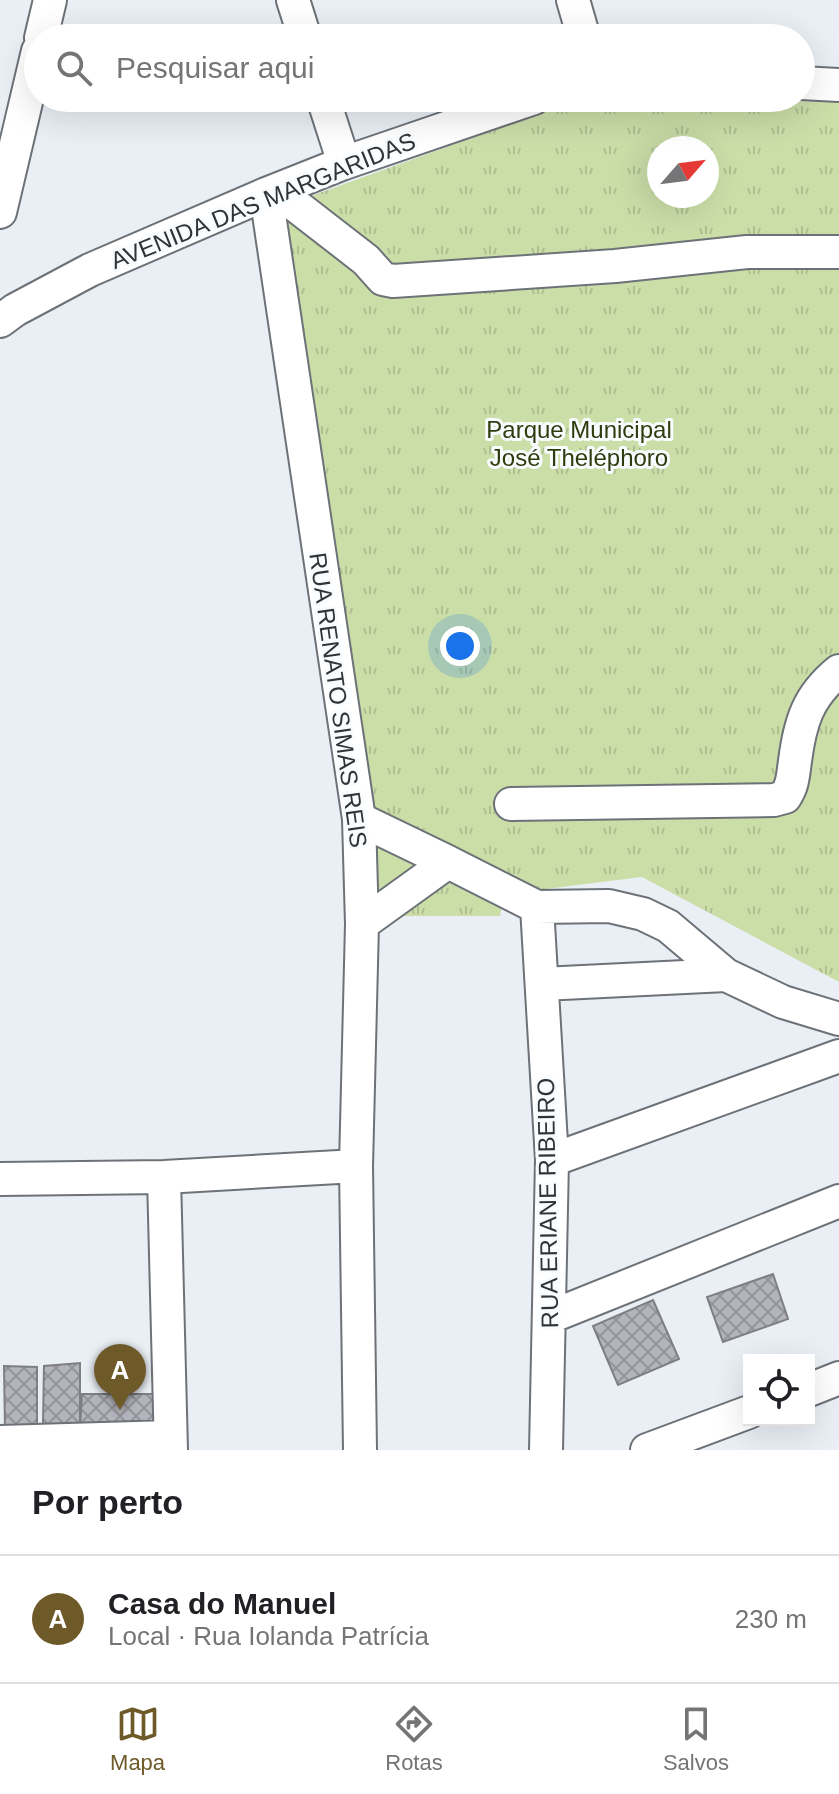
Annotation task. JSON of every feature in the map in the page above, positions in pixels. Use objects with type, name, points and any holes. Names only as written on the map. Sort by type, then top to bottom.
[{"type":"street","points":[[44,24],[50,0]]},
{"type":"street","points":[[293,0],[301,24]]},
{"type":"street","points":[[573,0],[580,24]]},
{"type":"street","points":[[815,84],[839,85]]},
{"type":"street","points":[[0,212],[24,110]]},
{"type":"street","points":[[328,112],[344,163]]},
{"type":"street","name":"AVENIDA DAS MARGARIDAS","points":[[0,321],[90,270],[272,192],[344,163],[493,112]]},
{"type":"street","points":[[272,192],[366,260],[383,279],[393,281],[615,266],[747,252],[839,252]]},
{"type":"street","name":"RUA RENATO SIMAS REIS","points":[[272,192],[359,819],[362,924],[356,1166],[360,1450]]},
{"type":"street","points":[[511,804],[774,800],[785,797],[793,786],[803,717],[820,686],[839,671]]},
{"type":"street","points":[[359,819],[537,907],[609,906],[643,914],[668,926],[726,975],[783,1002],[839,1019]]},
{"type":"street","points":[[362,924],[448,862]]},
{"type":"street","name":"RUA ERIANE RIBEIRO","points":[[537,907],[552,1160],[546,1450]]},
{"type":"street","points":[[542,984],[726,975]]},
{"type":"street","points":[[552,1160],[839,1056]]},
{"type":"street","points":[[0,1179],[164,1177],[356,1166]]},
{"type":"street","points":[[0,1442],[171,1443],[164,1177]]},
{"type":"street","points":[[550,1317],[839,1201]]},
{"type":"street","points":[[815,1388],[839,1378]]},
{"type":"street","points":[[647,1450],[743,1414]]},
{"type":"green space","name":"Parque Municipal José Theléphoro","points":[[815,102],[839,102],[839,982],[642,877],[505,894],[500,916],[377,916],[286,205],[544,112],[815,112]]},
{"type":"building","points":[[773,1274],[788,1319],[723,1342],[707,1297]]},
{"type":"building","points":[[653,1300],[679,1359],[618,1385],[593,1326]]},
{"type":"building","points":[[80,1363],[80,1427],[43,1424],[44,1366]]},
{"type":"building","points":[[4,1366],[37,1367],[37,1429],[5,1430]]},
{"type":"building","points":[[82,1394],[159,1394],[159,1426],[80,1427]]},
{"type":"place","name":"Casa do Manuel","points":[[120,1410]]}]
